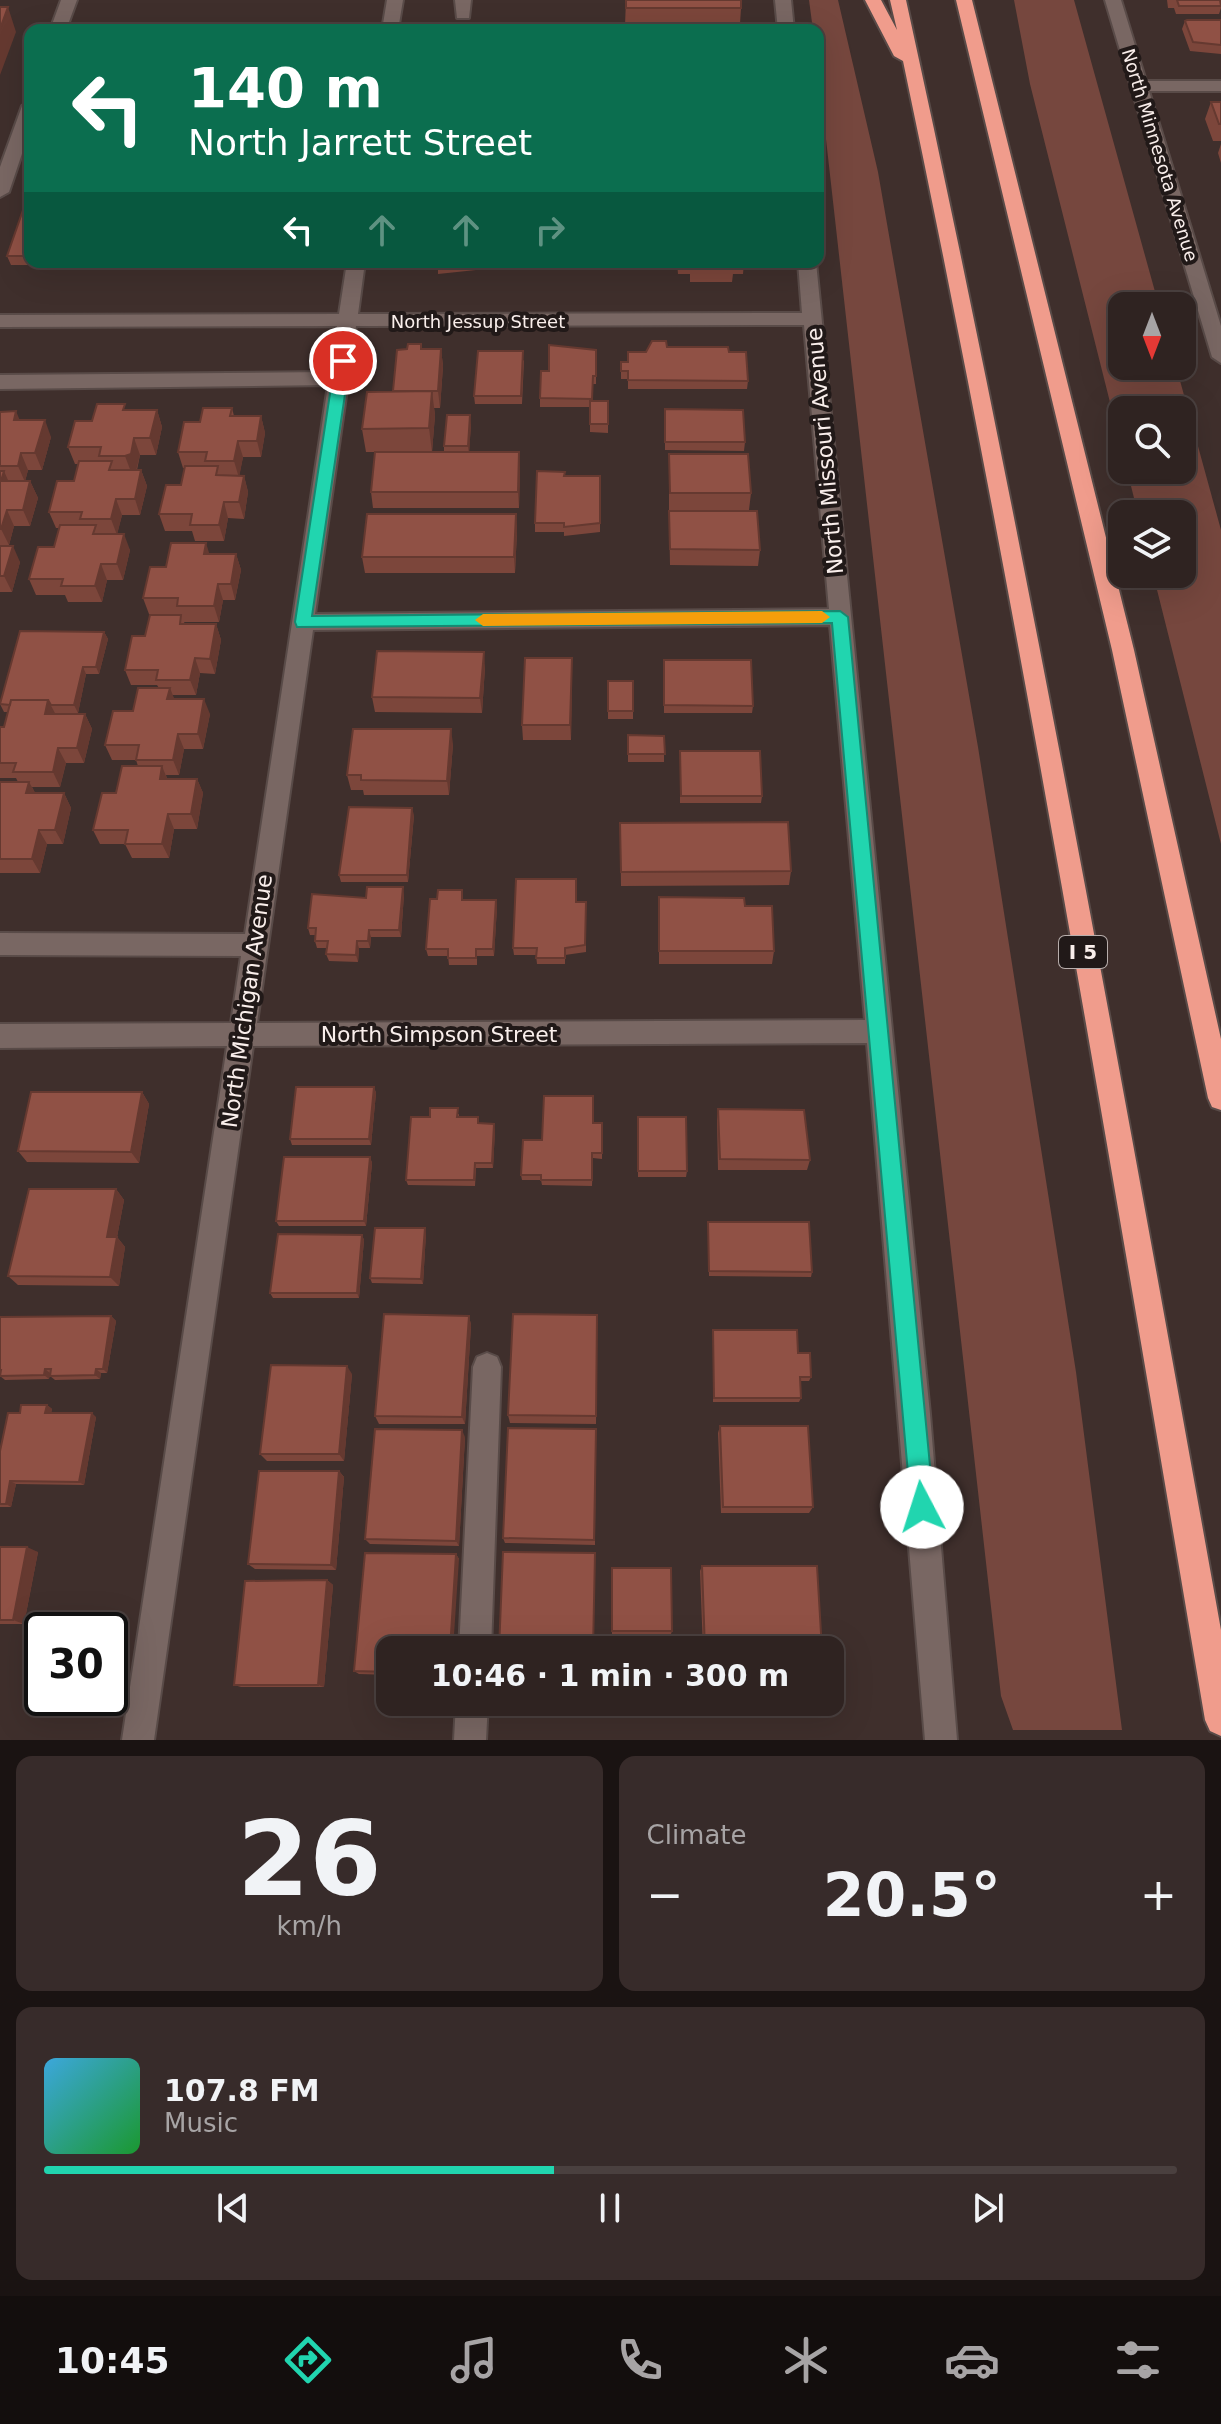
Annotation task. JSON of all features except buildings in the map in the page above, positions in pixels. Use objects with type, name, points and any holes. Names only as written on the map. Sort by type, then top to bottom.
[{"type":"highway","points":[[873,0],[917,87]]},
{"type":"highway","name":"I 5","points":[[898,0],[943,200],[1050,769],[1221,1720]]},
{"type":"highway","points":[[966,3],[1119,635],[1221,1098]]},
{"type":"street","points":[[60,24],[69,0]]},
{"type":"street","points":[[391,24],[395,0]]},
{"type":"street","points":[[783,0],[785,24]]},
{"type":"street","name":"North Minnesota Avenue","points":[[1113,0],[1215,315],[1221,357]]},
{"type":"street","points":[[1139,86],[1221,86]]},
{"type":"street","points":[[0,192],[24,123]]},
{"type":"street","name":"North Michigan Avenue","points":[[138,1740],[355,268]]},
{"type":"street","name":"North Missouri Avenue","points":[[808,268],[941,1740]]},
{"type":"street","name":"North Jessup Street","points":[[0,321],[813,319]]},
{"type":"street","points":[[0,382],[340,378]]},
{"type":"street","points":[[303,622],[840,617]]},
{"type":"street","points":[[0,944],[255,945]]},
{"type":"street","name":"North Simpson Street","points":[[0,1036],[879,1031]]},
{"type":"street","points":[[476,1636],[487,1367]]},
{"type":"street","points":[[470,1740],[471,1716]]},
{"type":"shaded area","points":[[809,0],[838,0],[878,172],[978,747],[1076,1372],[1122,1730],[1013,1730],[1001,1696],[824,121],[824,24],[812,24]]},
{"type":"shaded area","points":[[1014,0],[1074,0],[1155,292],[1108,292],[1108,380],[1180,380],[1184,396],[1108,396],[1030,84]]},
{"type":"shaded area","points":[[1196,439],[1221,530],[1221,844],[1157,588],[1196,588],[1196,500],[1134,500],[1130,484],[1196,484]]},
{"type":"slow traffic","points":[[483,620],[822,617]]},
{"type":"route","points":[[343,361],[303,622],[840,617],[922,1507]]}]
